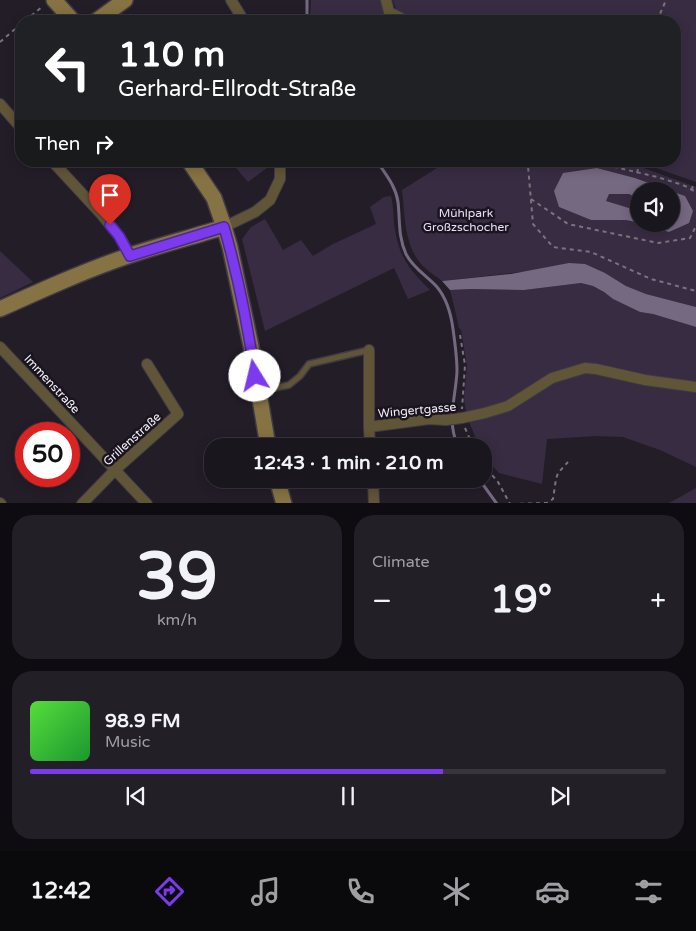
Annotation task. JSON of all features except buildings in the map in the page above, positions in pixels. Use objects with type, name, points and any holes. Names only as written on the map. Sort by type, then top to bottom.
[{"type":"main road","points":[[104,15],[125,0]]},
{"type":"main road","points":[[49,3],[64,15]]},
{"type":"main road","points":[[193,167],[214,198],[232,253],[251,346],[267,438]]},
{"type":"main road","points":[[0,309],[66,279],[130,256],[224,227]]},
{"type":"main road","points":[[280,488],[284,503]]},
{"type":"street","points":[[231,0],[240,15]]},
{"type":"street","points":[[386,0],[389,12],[395,15]]},
{"type":"street","points":[[0,104],[15,121]]},
{"type":"street","points":[[58,167],[119,236],[130,256]]},
{"type":"street","points":[[224,227],[255,212],[270,200],[280,179],[280,167]]},
{"type":"street","name":"Immenstraße","points":[[0,347],[145,503]]},
{"type":"street","name":"Wingertgasse","points":[[369,350],[370,438]]},
{"type":"street","name":"Grillenstraße","points":[[83,503],[115,470],[178,414],[147,364]]},
{"type":"street","name":"Wingertgasse","points":[[369,427],[428,419],[458,418],[508,406],[552,378],[585,368],[645,380],[696,387]]},
{"type":"street","points":[[373,488],[374,503]]},
{"type":"lane","points":[[258,391],[289,385],[300,376],[309,364],[369,350]]},
{"type":"path","points":[[660,15],[666,0]]},
{"type":"path","points":[[33,15],[49,3]]},
{"type":"path","points":[[0,42],[15,29]]},
{"type":"path","points":[[528,167],[533,224],[553,247],[591,252],[651,280],[696,291]]},
{"type":"path","points":[[614,167],[657,177],[696,192]]},
{"type":"path","points":[[637,173],[638,167]]},
{"type":"path","points":[[692,190],[693,184]]},
{"type":"path","points":[[531,198],[568,224],[658,243],[690,238],[696,226]]},
{"type":"path","points":[[460,335],[464,366],[458,418],[470,438]]},
{"type":"path","points":[[547,503],[553,499],[558,473],[568,462]]},
{"type":"path","points":[[492,475],[510,503]]},
{"type":"green space","points":[[311,0],[381,0],[385,15],[347,14],[310,15]]},
{"type":"green space","points":[[393,0],[696,0],[696,182],[653,167],[681,167],[681,15],[406,15],[396,10]]},
{"type":"green space","points":[[235,167],[268,167],[248,182]]},
{"type":"green space","name":"Mühlpark Großzschocher","points":[[438,167],[641,167],[696,187],[696,307],[646,294],[626,286],[605,273],[521,272],[442,281],[423,266],[417,258],[412,250],[406,230],[402,190]],"holes":[[[597,168],[646,182],[680,182],[680,194],[685,196],[680,207],[680,232],[630,232],[630,221],[591,220],[559,207]]]},
{"type":"green space","points":[[609,193],[629,194],[630,208],[629,208],[605,201]]},
{"type":"green space","points":[[391,196],[395,230],[400,249],[411,270],[430,290],[408,299],[394,268],[265,331],[242,239],[251,227],[265,219],[283,250],[301,240],[313,256],[333,244],[376,224],[370,207],[384,197]]},
{"type":"green space","points":[[0,251],[33,282],[0,298]]},
{"type":"green space","points":[[581,283],[593,286],[613,299],[640,312],[696,327],[696,467],[660,450],[623,437],[597,436],[547,439],[542,484],[499,473],[492,466],[492,438],[476,438],[467,417],[464,399],[467,366],[461,330],[450,290],[524,290]]},
{"type":"green space","points":[[696,488],[696,503],[669,503]]},
{"type":"shaded area","points":[[597,168],[646,182],[630,182],[630,194],[609,194],[606,201],[630,208],[630,221],[591,220],[559,207],[554,191],[563,173]]},
{"type":"shaded area","points":[[680,194],[685,196],[693,211],[689,223],[680,227]]},
{"type":"shaded area","points":[[569,263],[585,264],[605,273],[626,286],[646,294],[696,307],[696,327],[640,312],[613,299],[593,286],[581,283],[524,290],[450,290],[442,281],[511,274]]},
{"type":"waterway","points":[[307,0],[307,15]]},
{"type":"waterway","points":[[381,167],[390,180],[397,196],[403,248],[412,264],[440,292],[450,312],[457,366],[452,418],[454,438]]},
{"type":"waterway","points":[[485,488],[496,503]]},
{"type":"route","points":[[110,225],[119,236],[130,256],[224,227],[232,253],[251,346],[255,376]]}]
